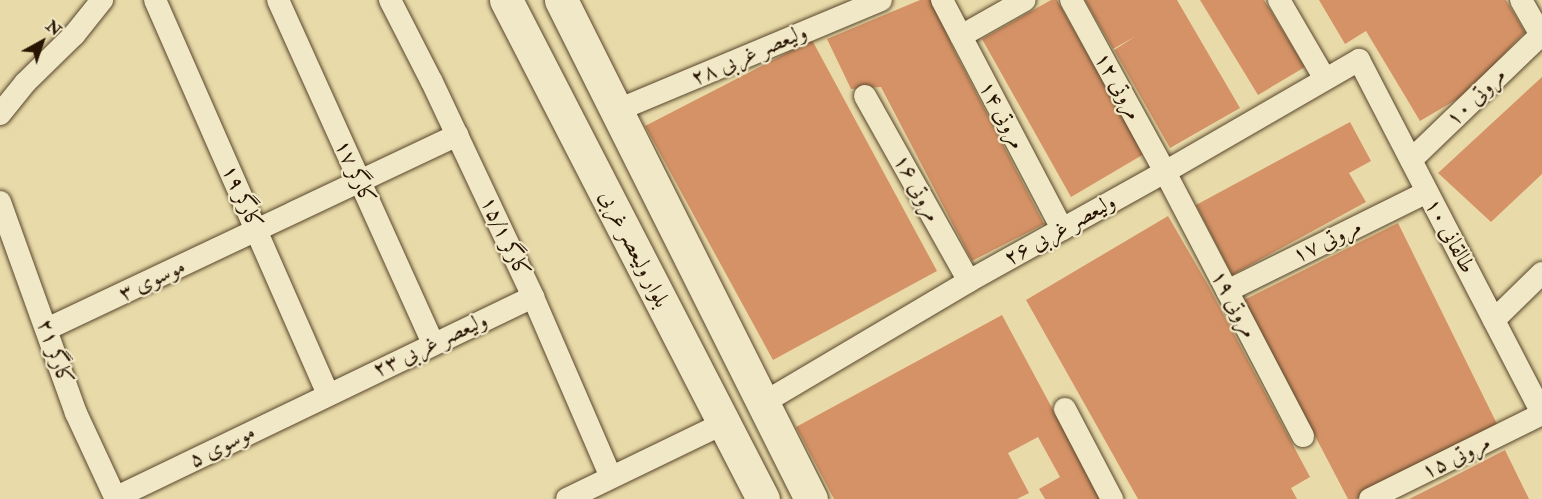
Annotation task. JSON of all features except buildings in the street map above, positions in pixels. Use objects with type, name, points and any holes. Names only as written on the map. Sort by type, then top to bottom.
[{"type":"street","points":[[0,114],[25,83],[74,35],[102,0]]},
{"type":"street","name":"کارگر ۱۹","points":[[155,0],[328,394]]},
{"type":"street","name":"کارگر ۱۷","points":[[278,0],[433,344]]},
{"type":"street","name":"کارگر ۱۵/۱","points":[[390,0],[457,135],[533,297],[611,477]]},
{"type":"street","name":"بلوار ولیعصر غربی","points":[[506,0],[763,499]]},
{"type":"street","name":"بلوار ولیعصر غربی","points":[[561,0],[811,499]]},
{"type":"street","name":"ولیعصر غربی ۲۸","points":[[618,110],[881,0]]},
{"type":"street","name":"مروتی ۱۴","points":[[942,0],[1062,229]]},
{"type":"street","points":[[961,36],[1025,0]]},
{"type":"street","name":"مروتی ۱۲","points":[[1071,0],[1165,172]]},
{"type":"street","points":[[1279,0],[1325,79]]},
{"type":"street","points":[[1521,0],[1541,35]]},
{"type":"street","name":"مروتی ۱۰","points":[[1411,160],[1541,35]]},
{"type":"street","name":"ولیعصر غربی ۲۶","points":[[763,403],[969,280],[1165,172],[1359,60]]},
{"type":"street","name":"طالقانی ۱۰","points":[[1359,60],[1542,414]]},
{"type":"street","name":"مروتی ۱۶","points":[[865,96],[969,280]]},
{"type":"street","name":"موسوی ۳","points":[[47,329],[457,135]]},
{"type":"street","name":"مروتی ۱۹","points":[[1165,172],[1303,436]]},
{"type":"street","name":"مروتی ۱۷","points":[[1227,291],[1427,192]]},
{"type":"street","name":"کارگر ۲۱","points":[[0,202],[76,413],[115,498]]},
{"type":"street","points":[[1494,320],[1542,273]]},
{"type":"street","name":"ولیعصر غربی ۲۳","points":[[328,394],[533,297]]},
{"type":"street","name":"موسوی ۵","points":[[115,498],[328,394]]},
{"type":"street","points":[[567,499],[763,403]]},
{"type":"street","points":[[1065,409],[1113,499]]},
{"type":"street","name":"مروتی ۱۵","points":[[1370,499],[1542,414]]}]
